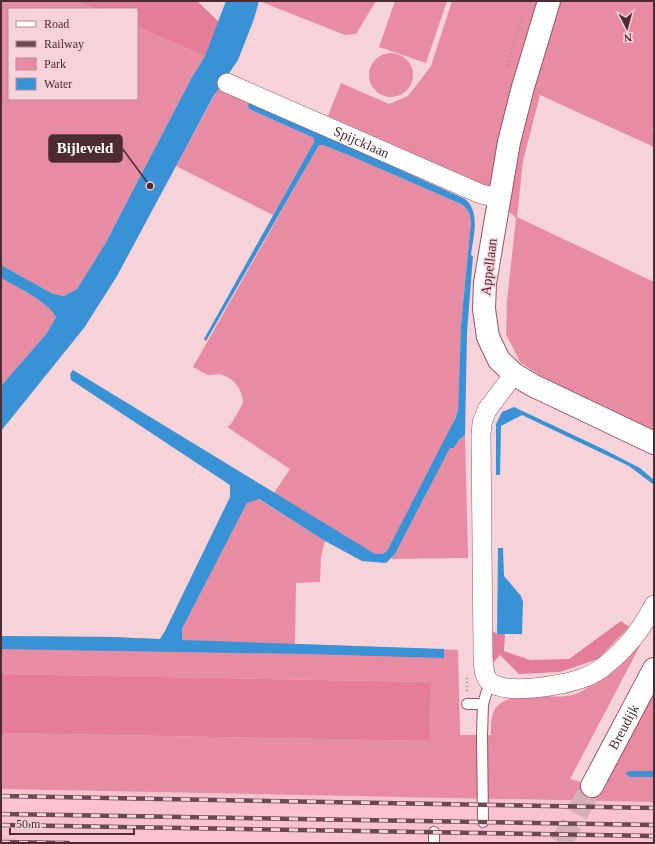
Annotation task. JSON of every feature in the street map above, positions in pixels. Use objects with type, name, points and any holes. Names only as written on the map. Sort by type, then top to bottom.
[{"type":"street","name":"Appellaan","points":[[549,1],[523,87],[509,142],[498,198],[485,283],[484,309],[488,337],[500,360],[514,374],[654,443]]},
{"type":"street","name":"Spijcklaan","points":[[227,83],[481,194],[498,198]]},
{"type":"street","points":[[514,374],[487,410],[482,423],[483,653],[484,671],[488,680],[496,686],[514,689],[537,688],[562,684],[583,678],[600,669],[635,638],[654,605]]},
{"type":"street","name":"Breudijk","points":[[592,786],[654,669]]},
{"type":"lane","points":[[483,822],[483,704],[493,683]]},
{"type":"lane","points":[[467,704],[483,704]]},
{"type":"lane","points":[[434,832],[434,843]]},
{"type":"shaded area","points":[[77,1],[197,1],[219,22],[205,56],[138,27],[138,8],[93,8]]},
{"type":"shaded area","points":[[621,621],[629,627],[598,659],[560,672],[519,674],[500,655],[492,664],[489,629],[497,634],[505,634],[504,651],[530,660],[569,659]]},
{"type":"shaded area","points":[[1,674],[431,682],[430,741],[1,733]]},
{"type":"shaded area","points":[[1,789],[654,802],[654,843],[1,843]]},
{"type":"green space","points":[[1,1],[77,1],[93,8],[8,8],[8,100],[138,100],[138,27],[205,56],[192,77],[105,244],[77,289],[64,296],[53,294],[1,265]]},
{"type":"green space","points":[[259,1],[376,1],[356,34],[345,35]]},
{"type":"green space","points":[[395,1],[447,1],[426,63],[379,47]]},
{"type":"green space","points":[[452,1],[654,1],[654,126],[652,130],[654,131],[654,147],[540,95],[523,161],[517,217],[654,282],[654,432],[542,377],[520,362],[506,334],[507,301],[516,218],[475,181],[328,116],[341,83],[389,104],[408,96],[431,66]]},
{"type":"green space","points":[[391,53],[403,57],[409,63],[413,75],[409,87],[403,93],[391,97],[379,93],[373,87],[369,75],[373,63],[379,57]]},
{"type":"green space","points":[[218,89],[245,98],[253,103],[249,109],[314,138],[314,142],[273,215],[176,166]]},
{"type":"green space","points":[[319,145],[323,145],[353,157],[461,204],[467,210],[471,219],[461,325],[458,410],[449,433],[387,551],[382,554],[374,554],[274,493],[290,469],[227,427],[231,424],[243,403],[243,398],[239,388],[229,378],[219,374],[211,375],[203,373],[193,367]]},
{"type":"green space","points":[[1,278],[39,300],[46,305],[56,317],[47,333],[1,386]]},
{"type":"green space","points":[[465,435],[468,558],[391,559],[450,448],[454,448],[458,441]]},
{"type":"green space","points":[[258,499],[325,541],[321,557],[320,582],[296,583],[295,644],[458,650],[460,735],[491,735],[494,711],[502,702],[510,698],[522,695],[562,697],[570,696],[585,689],[599,677],[654,619],[570,779],[603,788],[654,693],[654,771],[630,771],[630,777],[654,777],[654,802],[1,789],[1,733],[430,741],[431,682],[1,674],[1,636],[110,637],[182,640],[182,629],[247,503]]},
{"type":"water","points":[[226,1],[259,1],[254,19],[238,60],[213,97],[117,276],[84,328],[1,431],[1,386],[47,333],[56,317],[46,305],[39,300],[1,278],[1,265],[53,294],[64,296],[77,289],[105,244],[192,77],[205,56]]},
{"type":"water","points":[[253,103],[465,199],[470,204],[473,211],[475,225],[471,255],[473,256],[467,332],[465,435],[458,441],[454,448],[450,448],[395,554],[386,563],[362,561],[325,541],[259,499],[247,503],[182,629],[182,640],[444,649],[444,658],[309,654],[1,649],[1,636],[160,639],[230,497],[230,485],[71,380],[70,374],[73,370],[375,554],[382,554],[387,551],[455,419],[458,410],[461,325],[471,222],[470,216],[461,204],[323,145],[319,145],[206,341],[204,339],[314,142],[314,138],[249,109],[248,104]]},
{"type":"water","points":[[514,407],[640,468],[654,480],[654,485],[629,466],[522,415],[501,426],[500,475],[496,475],[496,424],[502,412]]},
{"type":"water","points":[[498,548],[503,548],[504,576],[521,596],[523,602],[522,634],[497,634]]},
{"type":"water","points":[[630,771],[654,771],[654,777],[630,777],[625,773]]},
{"type":"tunnel","points":[[561,843],[592,786]]},
{"type":"railway","points":[[1,796],[654,808]]},
{"type":"railway","points":[[1,814],[654,825]]},
{"type":"railway","points":[[1,825],[654,836]]},
{"type":"railway","points":[[1,842],[68,843]]},
{"type":"place","name":"Bijleveld","points":[[150,186]]}]
